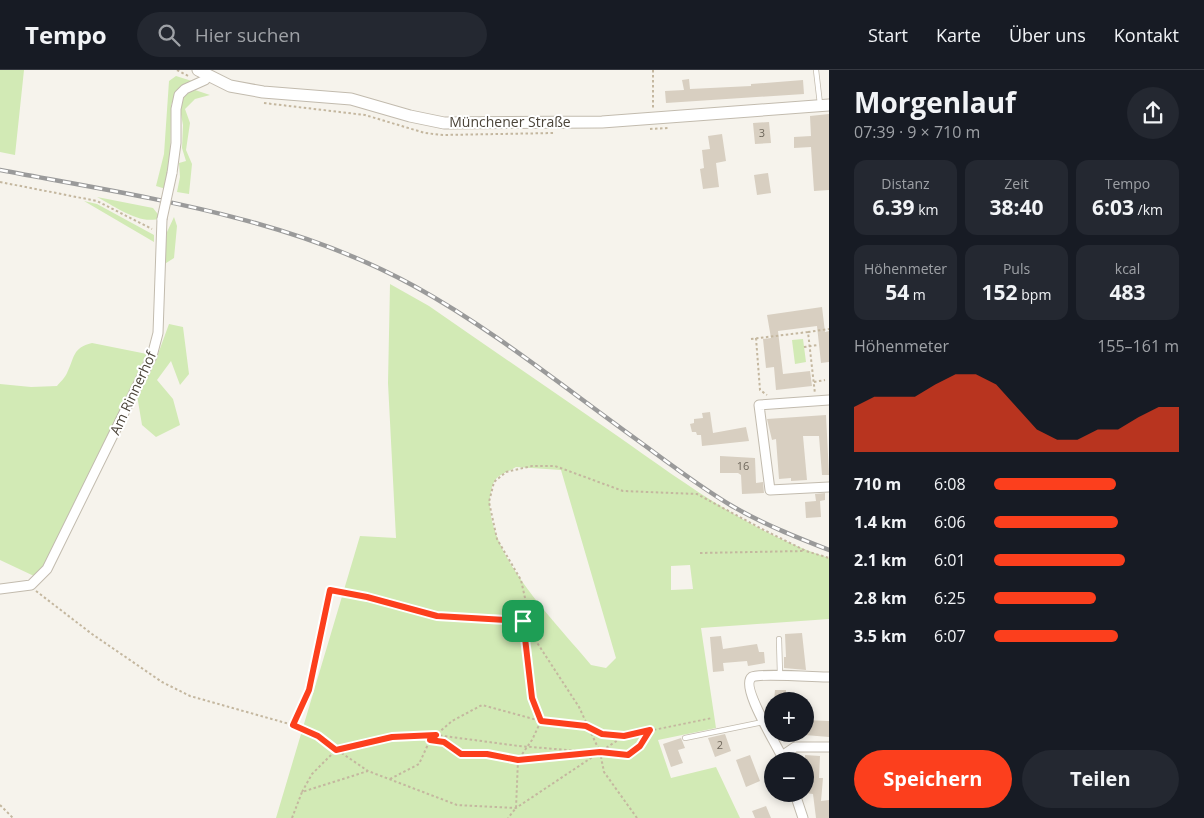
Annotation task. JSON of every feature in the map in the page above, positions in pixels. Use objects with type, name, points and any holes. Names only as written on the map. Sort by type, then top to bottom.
[{"type":"street","name":"Münchener Straße","points":[[202,73],[238,87],[263,92],[351,99],[410,116],[444,123],[602,122],[824,106]]},
{"type":"street","name":"Am Rinnerhof","points":[[0,589],[31,585],[48,569],[152,356],[158,333],[162,219],[172,173],[176,143],[176,109],[179,96],[186,89],[205,80],[202,73]]},
{"type":"street","points":[[829,400],[759,405],[770,490],[829,487]]},
{"type":"street","points":[[764,722],[751,696],[750,679],[753,677],[780,676],[829,677]]},
{"type":"street","points":[[790,752],[795,747],[829,747]]},
{"type":"street","points":[[798,802],[803,818]]},
{"type":"lane","points":[[816,70],[824,106]]},
{"type":"lane","points":[[779,639],[780,676]]},
{"type":"lane","points":[[685,738],[764,722]]},
{"type":"path","points":[[653,70],[653,119]]},
{"type":"path","points":[[0,182],[97,201],[161,233]]},
{"type":"path","points":[[751,339],[829,329]]},
{"type":"path","points":[[808,332],[816,401]]},
{"type":"path","points":[[756,338],[760,390],[771,398]]},
{"type":"path","points":[[804,347],[818,345]]},
{"type":"path","points":[[814,382],[826,380]]},
{"type":"path","points":[[637,818],[604,772],[600,752],[578,707],[534,638],[521,580],[498,539],[489,502],[494,482],[506,472],[532,466],[555,466],[623,491],[697,494],[762,530],[806,551],[829,558]]},
{"type":"path","points":[[700,553],[806,551]]},
{"type":"path","points":[[293,725],[309,690],[330,590],[367,597],[437,616],[523,621],[532,698],[541,721],[528,746],[518,760],[516,808]]},
{"type":"path","points":[[36,591],[92,634],[162,682],[190,696],[293,725],[318,736],[368,771],[457,805],[516,808]]},
{"type":"path","points":[[390,779],[419,764],[430,740],[452,721],[482,705],[541,721],[586,726],[602,734],[624,736],[712,718]]},
{"type":"path","points":[[292,818],[302,792],[312,774],[336,750],[392,737],[436,735],[628,755],[640,746],[650,730]]},
{"type":"path","points":[[508,818],[516,808],[624,736]]},
{"type":"path","points":[[430,740],[444,742],[461,754],[487,754],[518,760],[600,752]]},
{"type":"path","points":[[302,792],[368,771]]},
{"type":"path","points":[[0,805],[13,818]]},
{"type":"green space","points":[[0,70],[24,70],[15,155],[0,152]]},
{"type":"green space","points":[[176,76],[195,82],[178,90],[171,105],[170,173],[166,189],[156,186],[164,154],[169,81]]},
{"type":"green space","points":[[195,90],[210,95],[195,99],[185,109],[190,123],[186,150],[192,164],[189,194],[177,192],[180,177],[179,163],[186,161],[182,148],[183,125],[179,104],[187,93]]},
{"type":"green space","points":[[97,197],[153,208],[161,218],[153,220],[136,217]]},
{"type":"green space","points":[[84,201],[97,204],[154,235],[154,242]]},
{"type":"green space","points":[[174,217],[177,226],[174,258],[163,265],[167,232]]},
{"type":"green space","points":[[390,284],[429,306],[718,505],[772,535],[829,558],[829,619],[701,628],[716,728],[658,740],[671,778],[716,767],[740,818],[276,818],[360,536],[396,538],[388,383]],"holes":[[[516,467],[561,470],[616,658],[606,668],[591,665],[560,629],[526,587],[499,541],[492,519],[491,490],[498,477]],[[690,565],[693,589],[671,590],[671,566]]]},
{"type":"green space","points":[[169,324],[183,327],[189,374],[180,385],[171,361],[157,380],[173,399],[180,425],[156,437],[142,425],[137,395],[158,354]]},
{"type":"green space","points":[[803,339],[806,362],[795,364],[792,340]]},
{"type":"green space","points":[[92,343],[147,354],[45,565],[34,576],[0,560],[0,384],[31,387],[57,386],[66,375],[77,350]]},
{"type":"building","points":[[689,79],[690,89],[751,86],[751,84],[803,80],[804,94],[666,103],[665,91],[684,90],[682,80]]},
{"type":"building","points":[[829,114],[829,190],[814,191],[811,147],[794,148],[794,137],[811,136],[810,116]]},
{"type":"building","points":[[769,122],[771,143],[755,144],[753,123]]},
{"type":"building","points":[[722,134],[726,161],[716,163],[719,187],[703,189],[700,169],[704,168],[702,150],[710,149],[708,136]]},
{"type":"building","points":[[768,173],[771,193],[757,195],[754,175]]},
{"type":"building","points":[[822,307],[825,332],[829,331],[829,362],[821,363],[817,326],[778,331],[783,374],[810,371],[812,386],[776,390],[774,367],[766,368],[763,339],[771,338],[767,315]]},
{"type":"building","points":[[710,412],[713,433],[746,427],[749,441],[702,446],[701,435],[692,432],[690,424],[694,423],[694,419],[703,418],[702,413]]},
{"type":"building","points":[[826,415],[829,475],[822,475],[819,436],[803,436],[807,480],[791,481],[791,478],[779,479],[776,439],[772,440],[767,419]]},
{"type":"building","points":[[720,456],[755,458],[756,483],[763,482],[764,493],[742,494],[741,475],[738,473],[720,473]]},
{"type":"building","points":[[825,493],[825,500],[820,501],[821,517],[806,518],[805,502],[816,501],[815,494]]},
{"type":"building","points":[[802,633],[806,670],[784,668],[784,657],[786,657],[785,634]]},
{"type":"building","points":[[721,636],[723,649],[757,644],[759,652],[764,652],[765,663],[748,666],[747,661],[723,663],[724,671],[713,672],[710,637]]},
{"type":"building","points":[[775,690],[786,690],[786,692],[775,692]]},
{"type":"building","points":[[814,720],[829,721],[829,737],[814,736]]},
{"type":"building","points":[[725,734],[731,751],[715,757],[708,738]]},
{"type":"building","points":[[681,738],[685,748],[678,750],[683,763],[671,767],[663,744]]},
{"type":"building","points":[[750,755],[760,781],[746,787],[736,760]]},
{"type":"building","points":[[814,756],[820,756],[819,778],[823,778],[821,801],[829,800],[829,818],[816,818]]},
{"type":"building","points":[[766,806],[771,818],[755,818],[752,811]]},
{"type":"railway","points":[[0,170],[212,212],[316,242],[366,262],[414,286],[473,321],[720,499],[744,513],[829,550]]},
{"type":"route","points":[[330,590],[367,597],[437,616],[523,621],[532,698],[541,721],[586,726],[602,734],[624,736],[650,730],[640,746],[628,755],[600,752],[518,760],[487,754],[461,754],[444,742],[430,740],[436,735],[418,735],[392,737],[336,750],[318,736],[293,725],[309,690],[330,590]]}]
